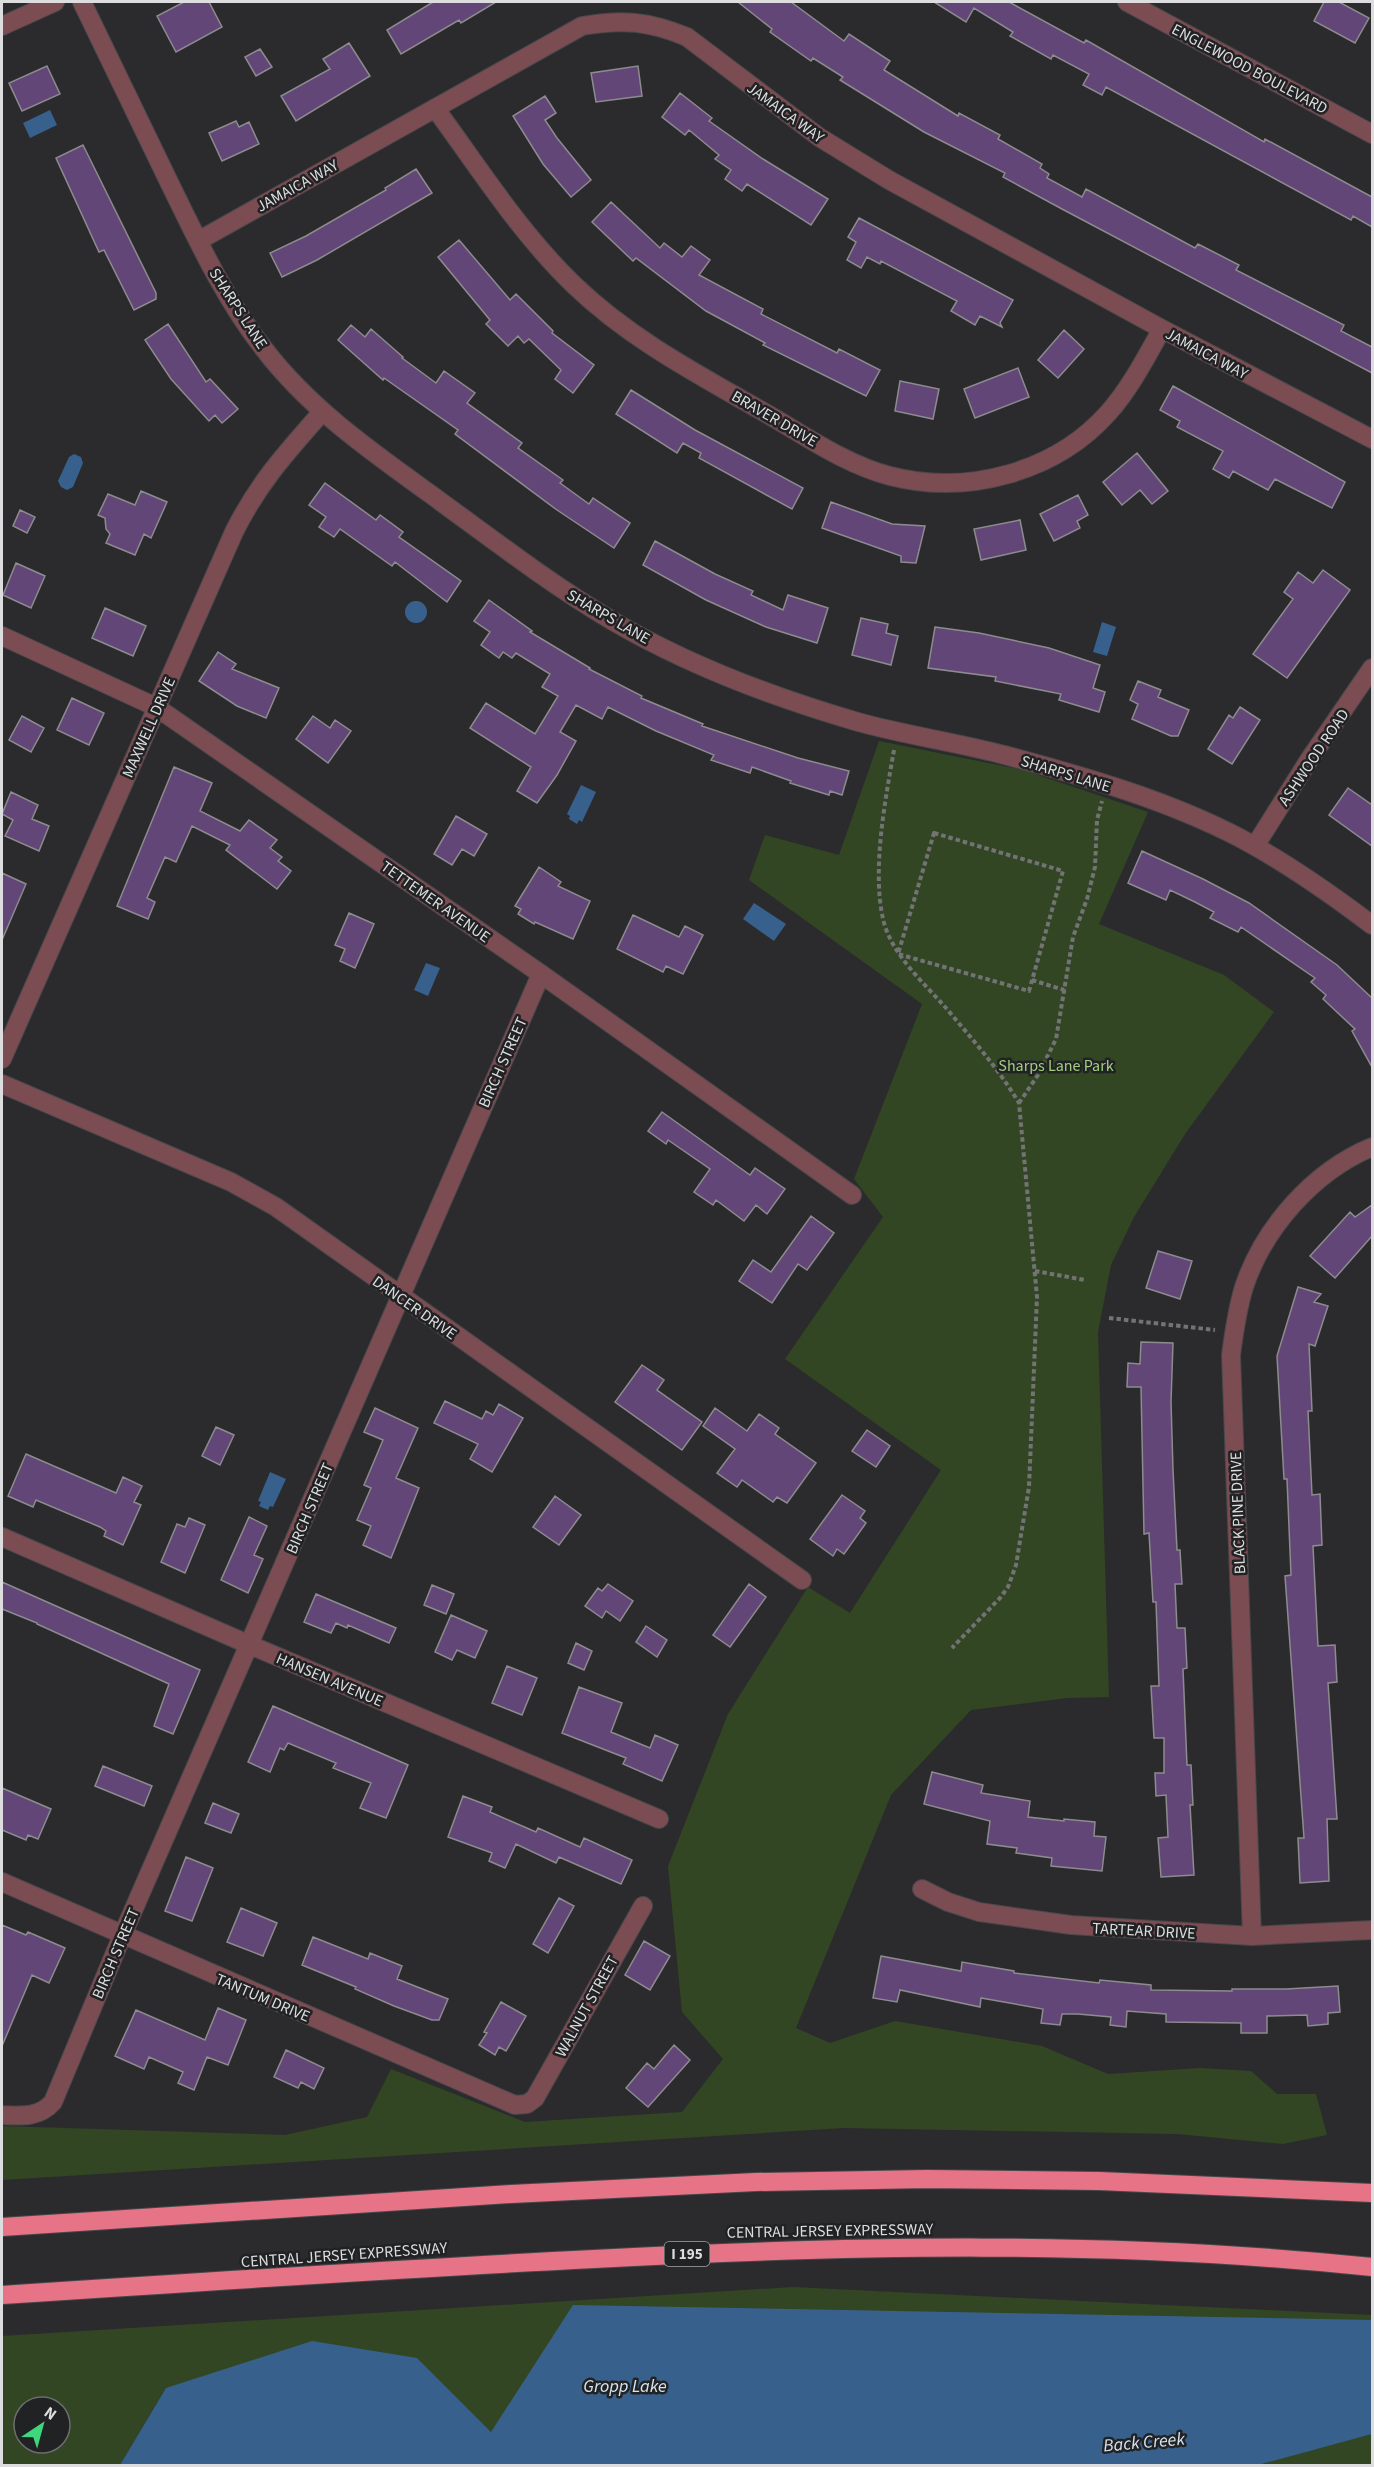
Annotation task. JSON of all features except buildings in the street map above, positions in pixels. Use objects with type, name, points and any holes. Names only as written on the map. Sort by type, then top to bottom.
[{"type":"highway","points":[[2,2227],[500,2195],[767,2182],[927,2179],[1099,2181],[1372,2193]]},
{"type":"highway","name":"CENTRAL JERSEY EXPRESSWAY","points":[[2,2295],[514,2263],[843,2248],[1012,2247],[1181,2253],[1372,2267]]},
{"type":"street","points":[[2,26],[56,2]]},
{"type":"street","name":"SHARPS LANE","points":[[82,2],[198,241],[231,302],[263,349],[322,412],[357,441],[554,584],[613,621],[674,654],[738,682],[804,706],[897,731],[1008,756],[1105,784],[1184,812],[1255,846],[1300,874],[1372,926]]},
{"type":"street","name":"ENGLEWOOD BOULEVARD","points":[[1127,2],[1372,134]]},
{"type":"street","name":"JAMAICA WAY","points":[[198,241],[582,26],[607,21],[634,21],[664,28],[687,38],[710,53],[766,99],[839,150],[889,180],[1162,329],[1372,439]]},
{"type":"street","name":"BRAVER DRIVE","points":[[435,108],[535,243],[574,285],[610,316],[656,350],[838,454],[889,476],[919,482],[968,482],[991,479],[1024,470],[1055,455],[1083,436],[1109,413],[1130,386],[1162,329]]},
{"type":"street","name":"MAXWELL DRIVE","points":[[2,1059],[156,706],[249,502],[270,470],[322,412]]},
{"type":"street","name":"TETTEMER AVENUE","points":[[2,636],[156,706],[541,974],[852,1195]]},
{"type":"street","name":"ASHWOOD ROAD","points":[[1255,846],[1309,760],[1372,668]]},
{"type":"street","name":"BIRCH STREET","points":[[2,2115],[28,2116],[45,2111],[53,2102],[541,974]]},
{"type":"street","name":"DANCER DRIVE","points":[[2,1084],[231,1182],[276,1207],[802,1580]]},
{"type":"street","name":"BLACK PINE DRIVE","points":[[1252,1936],[1231,1355],[1233,1334],[1245,1285],[1261,1250],[1279,1221],[1301,1196],[1330,1171],[1372,1147]]},
{"type":"street","name":"HANSEN AVENUE","points":[[2,1537],[659,1818]]},
{"type":"street","name":"TANTUM DRIVE","points":[[2,1882],[489,2095],[515,2105],[527,2104]]},
{"type":"street","name":"TARTEAR DRIVE","points":[[922,1889],[948,1902],[979,1912],[1071,1925],[1252,1936],[1372,1930]]},
{"type":"street","name":"WALNUT STREET","points":[[527,2104],[535,2098],[643,1906]]},
{"type":"path","points":[[897,731],[884,810],[879,888],[884,921],[898,954],[1003,1076],[1019,1102],[1037,1297],[1029,1487],[1016,1566],[1008,1587],[1000,1598],[952,1648]]},
{"type":"path","points":[[1019,1102],[1038,1075],[1056,1039],[1073,938],[1087,899],[1095,867],[1097,820],[1105,784]]},
{"type":"path","points":[[934,833],[1063,871],[1029,992],[898,954],[934,833]]},
{"type":"path","points":[[1032,980],[1065,990]]},
{"type":"path","points":[[1035,1271],[1085,1280]]},
{"type":"path","points":[[1109,1318],[1233,1334]]},
{"type":"green space","name":"Sharps Lane Park","points":[[879,741],[1023,770],[1148,812],[1099,924],[1224,975],[1274,1012],[1185,1134],[1134,1217],[1111,1265],[1098,1332],[1109,1697],[1067,1698],[971,1710],[891,1795],[796,2028],[830,2043],[895,2021],[1042,2046],[1108,2074],[1200,2068],[1251,2071],[1277,2094],[1316,2094],[1327,2135],[1283,2144],[1177,2134],[844,2128],[2,2180],[2,2126],[285,2135],[367,2117],[391,2069],[525,2122],[682,2112],[723,2059],[682,2012],[668,1866],[728,1714],[808,1587],[850,1613],[941,1470],[785,1359],[883,1217],[854,1179],[922,1004],[749,880],[765,835],[839,855]]},
{"type":"green space","points":[[793,2287],[1372,2315],[1372,2320],[491,2432],[417,2358],[166,2388],[120,2465],[2,2466],[2,2336]]},
{"type":"green space","points":[[1372,2434],[1372,2465],[1254,2465]]},
{"type":"water","points":[[50,110],[57,125],[30,138],[23,123]]},
{"type":"water","points":[[74,454],[81,457],[83,463],[73,487],[67,490],[61,487],[58,481],[69,457]]},
{"type":"water","points":[[412,601],[420,601],[427,608],[427,616],[420,623],[412,623],[405,616],[405,608]]},
{"type":"water","points":[[1102,622],[1116,627],[1107,656],[1093,652]]},
{"type":"water","points":[[581,785],[596,792],[582,822],[579,820],[577,824],[569,819],[570,816],[567,814]]},
{"type":"water","points":[[754,903],[786,924],[774,941],[743,919]]},
{"type":"water","points":[[426,963],[440,968],[428,996],[414,990]]},
{"type":"water","points":[[270,1472],[286,1479],[273,1507],[270,1506],[268,1510],[259,1506],[261,1502],[258,1501]]},
{"type":"water","name":"Gropp Lake","points":[[573,2305],[1372,2320],[1372,2434],[1254,2466],[120,2465],[166,2388],[312,2341],[417,2358],[491,2432]]},
{"type":"water label","name":"Back Creek","points":[[1144,2442]]}]
